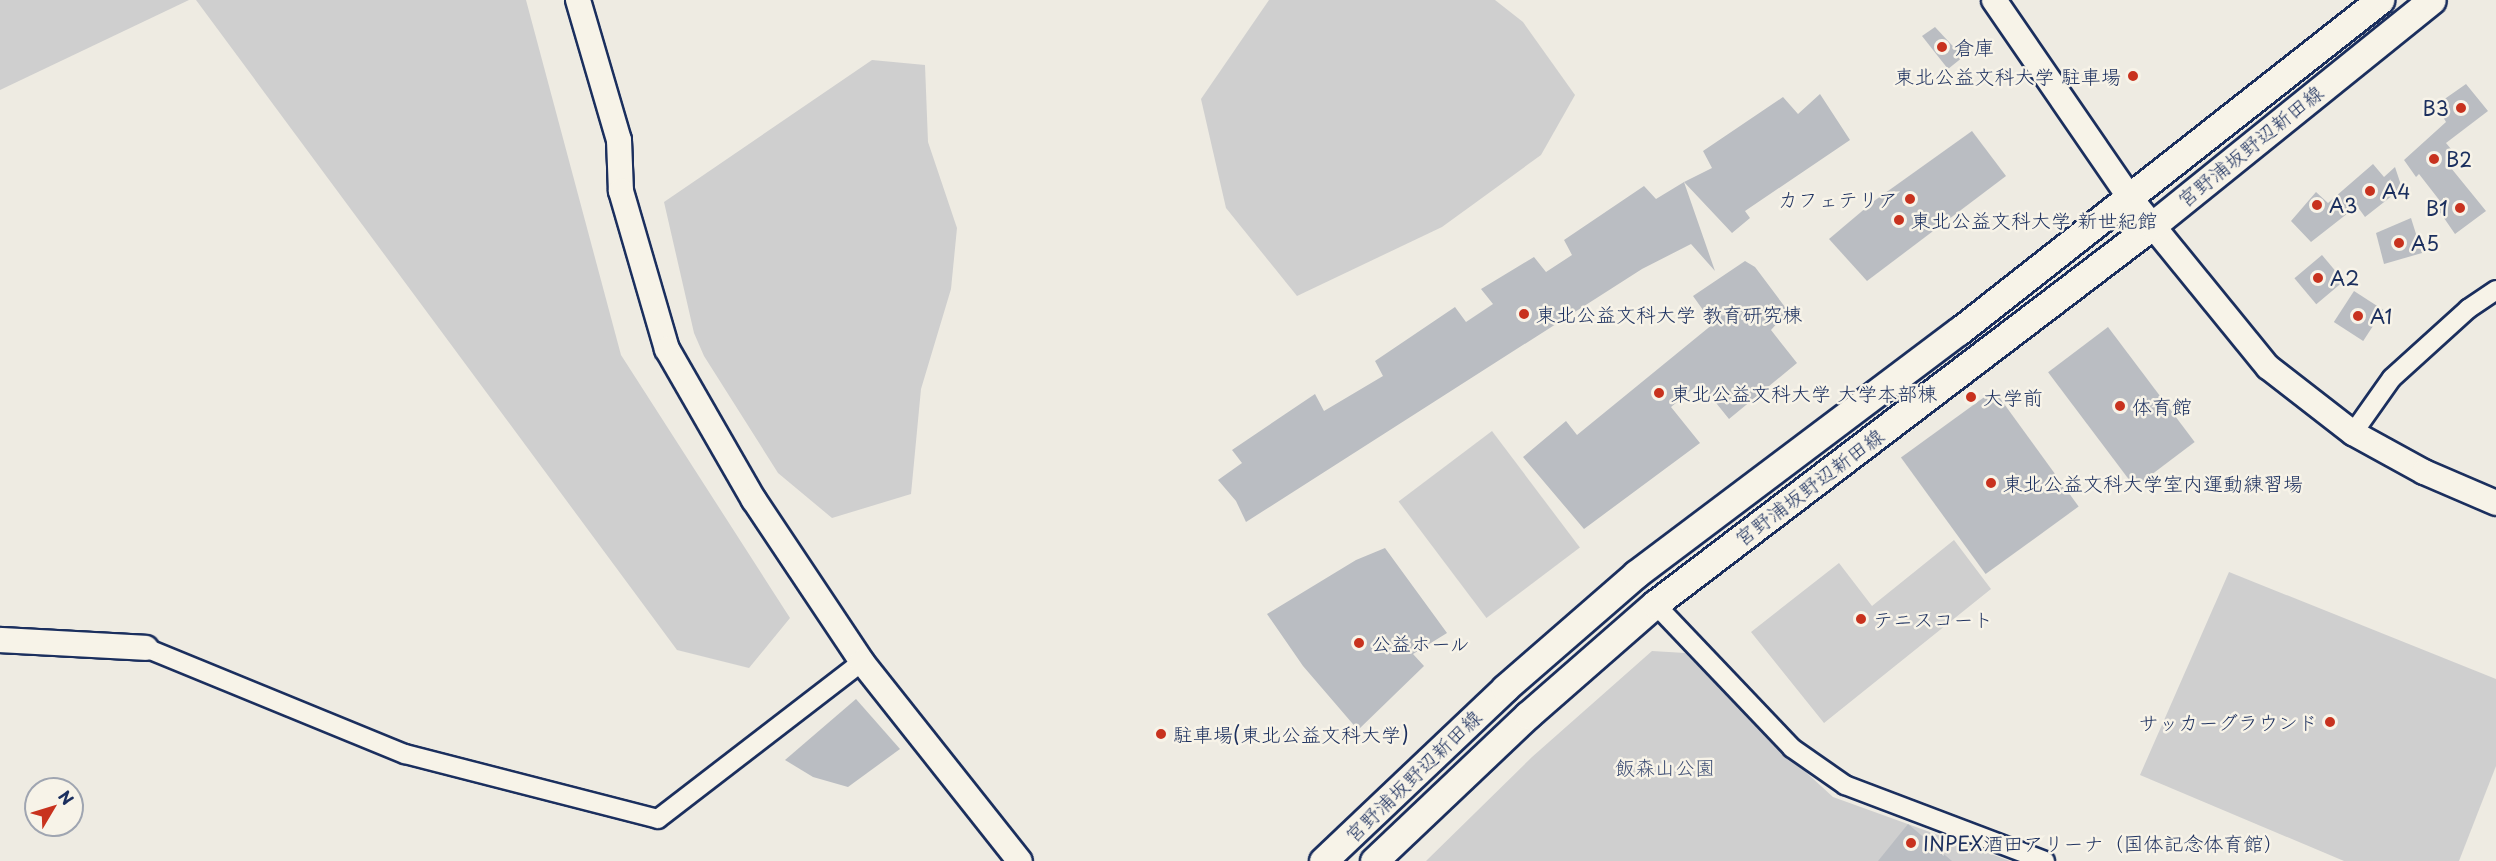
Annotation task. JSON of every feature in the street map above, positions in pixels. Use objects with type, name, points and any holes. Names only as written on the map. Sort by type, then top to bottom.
[{"type":"main road","name":"宮野浦坂野辺新田線","points":[[1323,861],[1505,688],[1636,574],[1959,331],[2380,0]]},
{"type":"main road","name":"宮野浦坂野辺新田線","points":[[1374,861],[1528,715],[1655,604],[2153,225],[2432,0]]},
{"type":"street","points":[[578,0],[620,140],[621,191],[667,349],[754,500],[862,662],[1020,861]]},
{"type":"street","points":[[1994,0],[2130,198],[2268,367],[2352,433],[2424,472],[2496,503]]},
{"type":"street","points":[[2352,433],[2392,378],[2468,309],[2496,290]]},
{"type":"street","points":[[1655,604],[1792,748],[1845,785],[2045,861]]},
{"type":"street","points":[[0,640],[146,648],[405,754],[658,819],[862,662]]},
{"type":"green space","points":[[0,0],[189,0],[0,90]]},
{"type":"green space","points":[[196,0],[526,0],[621,355],[790,618],[749,668],[677,650]]},
{"type":"green space","points":[[1269,0],[1495,0],[1523,22],[1575,95],[1541,155],[1442,227],[1297,296],[1226,208],[1201,99]]},
{"type":"green space","points":[[872,60],[925,65],[928,142],[957,228],[951,289],[921,389],[911,494],[832,518],[778,473],[704,356],[694,333],[664,202]]},
{"type":"green space","points":[[1492,431],[1580,548],[1486,618],[1399,501]]},
{"type":"green space","name":"テニスコート","points":[[1954,540],[1991,589],[1824,723],[1751,632],[1839,563],[1872,606]]},
{"type":"green space","name":"サッカーグラウンド","points":[[2229,572],[2496,679],[2496,766],[2459,861],[2344,861],[2140,775]]},
{"type":"green space","name":"飯森山公園","points":[[1652,651],[1685,653],[1773,742],[1833,797],[2010,861],[1426,861],[1532,757]]},
{"type":"building","name":"倉庫","points":[[1935,27],[1963,57],[1948,69],[1922,36]]},
{"type":"building","points":[[2466,84],[2488,111],[2446,143],[2461,161],[2451,168],[2486,211],[2455,234],[2435,205],[2440,201],[2419,174],[2416,177],[2404,160],[2446,122],[2436,105]]},
{"type":"building","points":[[1820,94],[1850,140],[1745,211],[1750,218],[1732,233],[1684,182],[1712,168],[1703,151],[1783,97],[1798,114]]},
{"type":"building","name":"東北公益文科大学 新世紀館","points":[[1972,131],[2006,176],[1867,281],[1829,239],[1874,201]]},
{"type":"building","points":[[2373,164],[2384,177],[2395,167],[2402,188],[2365,217],[2357,206],[2311,242],[2291,221],[2316,192],[2328,203]]},
{"type":"building","name":"東北公益文科大学 教育研究棟","points":[[1684,182],[1715,271],[1691,244],[1642,269],[1246,522],[1236,501],[1218,480],[1242,463],[1232,450],[1315,394],[1324,411],[1383,376],[1375,361],[1455,307],[1466,322],[1493,304],[1481,289],[1534,257],[1546,272],[1572,255],[1564,240],[1644,186],[1656,199]]},
{"type":"building","name":"A5","points":[[2411,218],[2422,253],[2384,264],[2376,233]]},
{"type":"building","name":"A2","points":[[2322,255],[2344,281],[2316,304],[2294,278]]},
{"type":"building","name":"東北公益文科大学 大学本部棟","points":[[1745,261],[1755,267],[1788,311],[1771,330],[1797,363],[1729,419],[1700,383],[1671,407],[1700,443],[1584,529],[1523,457],[1566,421],[1577,435],[1713,324],[1693,296]]},
{"type":"building","name":"A1","points":[[2354,291],[2383,310],[2363,341],[2334,322]]},
{"type":"building","name":"体育館","points":[[2108,327],[2195,442],[2135,487],[2048,372]]},
{"type":"building","name":"東北公益文科大学室内運動練習場","points":[[1994,390],[2079,506],[1986,574],[1901,458]]},
{"type":"building","name":"公益ホール","points":[[1385,548],[1447,633],[1413,654],[1424,666],[1358,730],[1303,666],[1267,614],[1356,560]]},
{"type":"building","points":[[856,699],[900,749],[848,787],[813,777],[785,760]]},
{"type":"building","name":"INPEX酒田アリーナ（国体記念体育館）","points":[[1908,824],[1952,861],[1878,861]]},
{"type":"place","name":"倉庫","points":[[1942,47]]},
{"type":"place","name":"東北公益文科大学 駐車場","points":[[2133,76]]},
{"type":"place","name":"B3","points":[[2461,108]]},
{"type":"place","name":"B2","points":[[2434,159]]},
{"type":"place","name":"A4","points":[[2370,191]]},
{"type":"place","name":"カフェテリア","points":[[1910,199]]},
{"type":"place","name":"A3","points":[[2317,205]]},
{"type":"place","name":"B1","points":[[2460,208]]},
{"type":"place","name":"東北公益文科大学 新世紀館","points":[[1899,220]]},
{"type":"place","name":"A5","points":[[2399,243]]},
{"type":"place","name":"A2","points":[[2318,278]]},
{"type":"place","name":"東北公益文科大学 教育研究棟","points":[[1524,314]]},
{"type":"place","name":"A1","points":[[2358,316]]},
{"type":"place","name":"東北公益文科大学 大学本部棟","points":[[1659,393]]},
{"type":"place","name":"大学前","points":[[1971,397]]},
{"type":"place","name":"体育館","points":[[2120,406]]},
{"type":"place","name":"東北公益文科大学室内運動練習場","points":[[1991,483]]},
{"type":"place","name":"テニスコート","points":[[1861,619]]},
{"type":"place","name":"公益ホール","points":[[1359,643]]},
{"type":"place","name":"サッカーグラウンド","points":[[2330,722]]},
{"type":"place","name":"駐車場(東北公益文科大学)","points":[[1161,734]]},
{"type":"place","name":"INPEX酒田アリーナ（国体記念体育館）","points":[[1911,843]]}]
